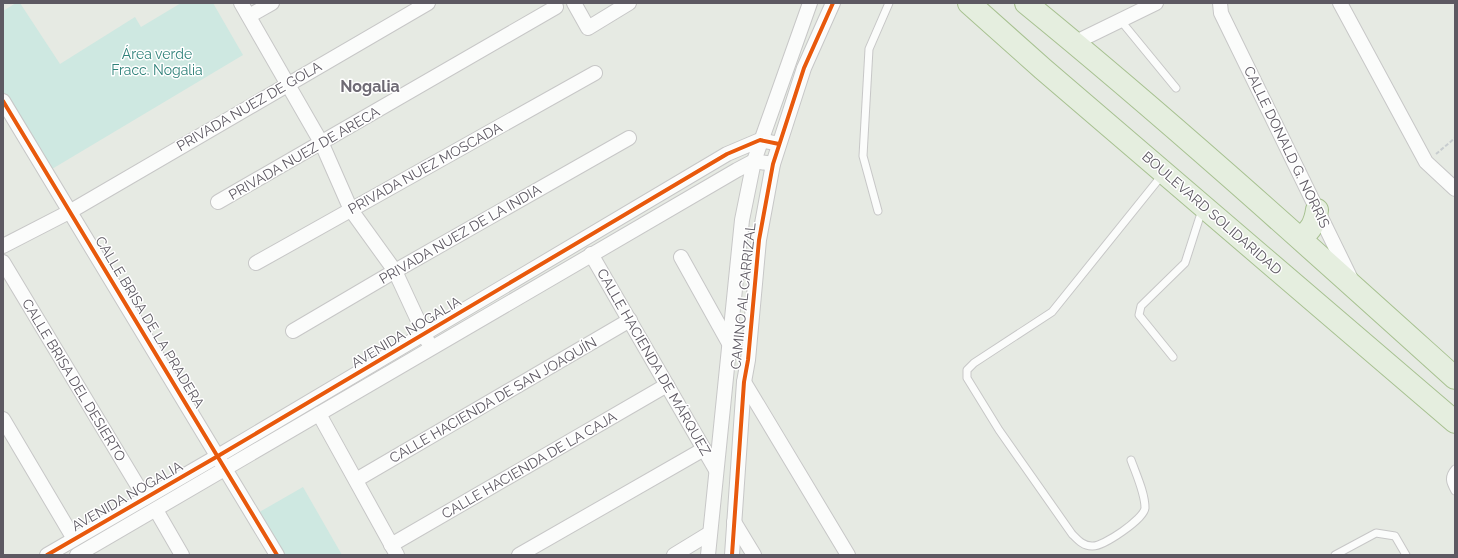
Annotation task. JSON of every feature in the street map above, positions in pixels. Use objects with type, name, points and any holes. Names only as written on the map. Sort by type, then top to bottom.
[{"type":"highway","name":"BOULEVARD SOLIDARIDAD","points":[[969,3],[1164,173],[1455,422]]},
{"type":"highway","points":[[1026,3],[1300,238],[1455,378]]},
{"type":"highway","points":[[1300,238],[1308,232],[1315,223],[1317,210]]},
{"type":"street","points":[[242,3],[322,144],[351,210],[395,271],[431,348]]},
{"type":"street","points":[[249,16],[272,3]]},
{"type":"street","name":"PRIVADA NUEZ DE GOLA","points":[[3,246],[71,211],[288,83],[428,3]]},
{"type":"street","points":[[574,3],[588,28],[629,3]]},
{"type":"street","name":"CAMINO AL CARRIZAL","points":[[708,555],[742,220],[754,161],[760,140],[810,3]]},
{"type":"street","name":"CAMINO AL CARRIZAL","points":[[732,555],[744,382],[748,360],[759,240],[773,164],[779,144],[804,68],[833,3]]},
{"type":"street","points":[[1074,43],[1156,3]]},
{"type":"street","name":"CALLE DONALD G. NORRIS","points":[[1220,3],[1222,13],[1357,290]]},
{"type":"street","points":[[1340,3],[1426,162],[1455,189]]},
{"type":"street","name":"PRIVADA NUEZ DE ARECA","points":[[218,202],[322,144],[556,7]]},
{"type":"street","name":"PRIVADA NUEZ MOSCADA","points":[[256,263],[595,73]]},
{"type":"street","name":"CALLE BRISA DE LA PRADERA","points":[[3,101],[71,211],[277,555]]},
{"type":"street","name":"PRIVADA NUEZ DE LA INDIA","points":[[293,331],[395,271],[629,138]]},
{"type":"street","points":[[760,140],[779,144]]},
{"type":"street","name":"AVENIDA NOGALIA","points":[[82,554],[156,510],[222,462],[424,334],[728,154],[760,140]]},
{"type":"street","points":[[754,161],[773,164]]},
{"type":"street","name":"AVENIDA NOGALIA","points":[[47,555],[145,498],[319,414],[591,254],[754,161]]},
{"type":"street","name":"CALLE HACIENDA DE MÁRQUEZ","points":[[591,254],[716,470]]},
{"type":"street","points":[[681,257],[730,345]]},
{"type":"street","name":"CALLE BRISA DEL DESIERTO","points":[[3,262],[145,498]]},
{"type":"street","name":"CALLE HACIENDA DE SAN JOAQUÍN","points":[[356,480],[630,320]]},
{"type":"street","points":[[744,382],[848,555]]},
{"type":"street","name":"CALLE HACIENDA DE LA CAJA","points":[[394,550],[667,385]]},
{"type":"street","points":[[319,414],[394,550]]},
{"type":"street","points":[[3,419],[74,539]]},
{"type":"street","points":[[519,555],[704,449]]},
{"type":"street","points":[[156,510],[182,555]]},
{"type":"street","points":[[734,522],[754,555]]},
{"type":"street","points":[[674,555],[710,532]]},
{"type":"lane","points":[[878,211],[863,156],[869,49],[889,3]]},
{"type":"lane","points":[[1121,21],[1176,88]]},
{"type":"lane","points":[[1131,460],[1143,497],[1145,509],[1139,518],[1104,543],[1093,547],[1083,545],[1072,534],[999,430],[967,378],[967,370],[974,362],[1052,312],[1164,173]]},
{"type":"lane","points":[[1173,357],[1139,315],[1141,306],[1185,263],[1203,206]]},
{"type":"lane","points":[[1455,469],[1451,473],[1450,481],[1455,491]]},
{"type":"lane","points":[[1335,555],[1376,533],[1395,536],[1406,555]]},
{"type":"path","points":[[1426,162],[1455,138]]},
{"type":"green space","name":"Área verde Fracc. Nogalia","points":[[16,3],[20,3],[60,64],[135,17],[141,27],[181,3],[213,3],[243,55],[52,169],[3,91],[3,11]]},
{"type":"green space","points":[[303,487],[342,555],[281,555],[256,514]]},
{"type":"cycle path","points":[[732,555],[744,382],[748,360],[759,240],[773,164],[804,68],[833,3]]},
{"type":"cycle path","points":[[3,101],[277,555]]},
{"type":"cycle path","points":[[47,555],[218,456],[727,154],[760,140],[779,144]]},
{"type":"district","name":"Nogalia","points":[[370,86]]}]
